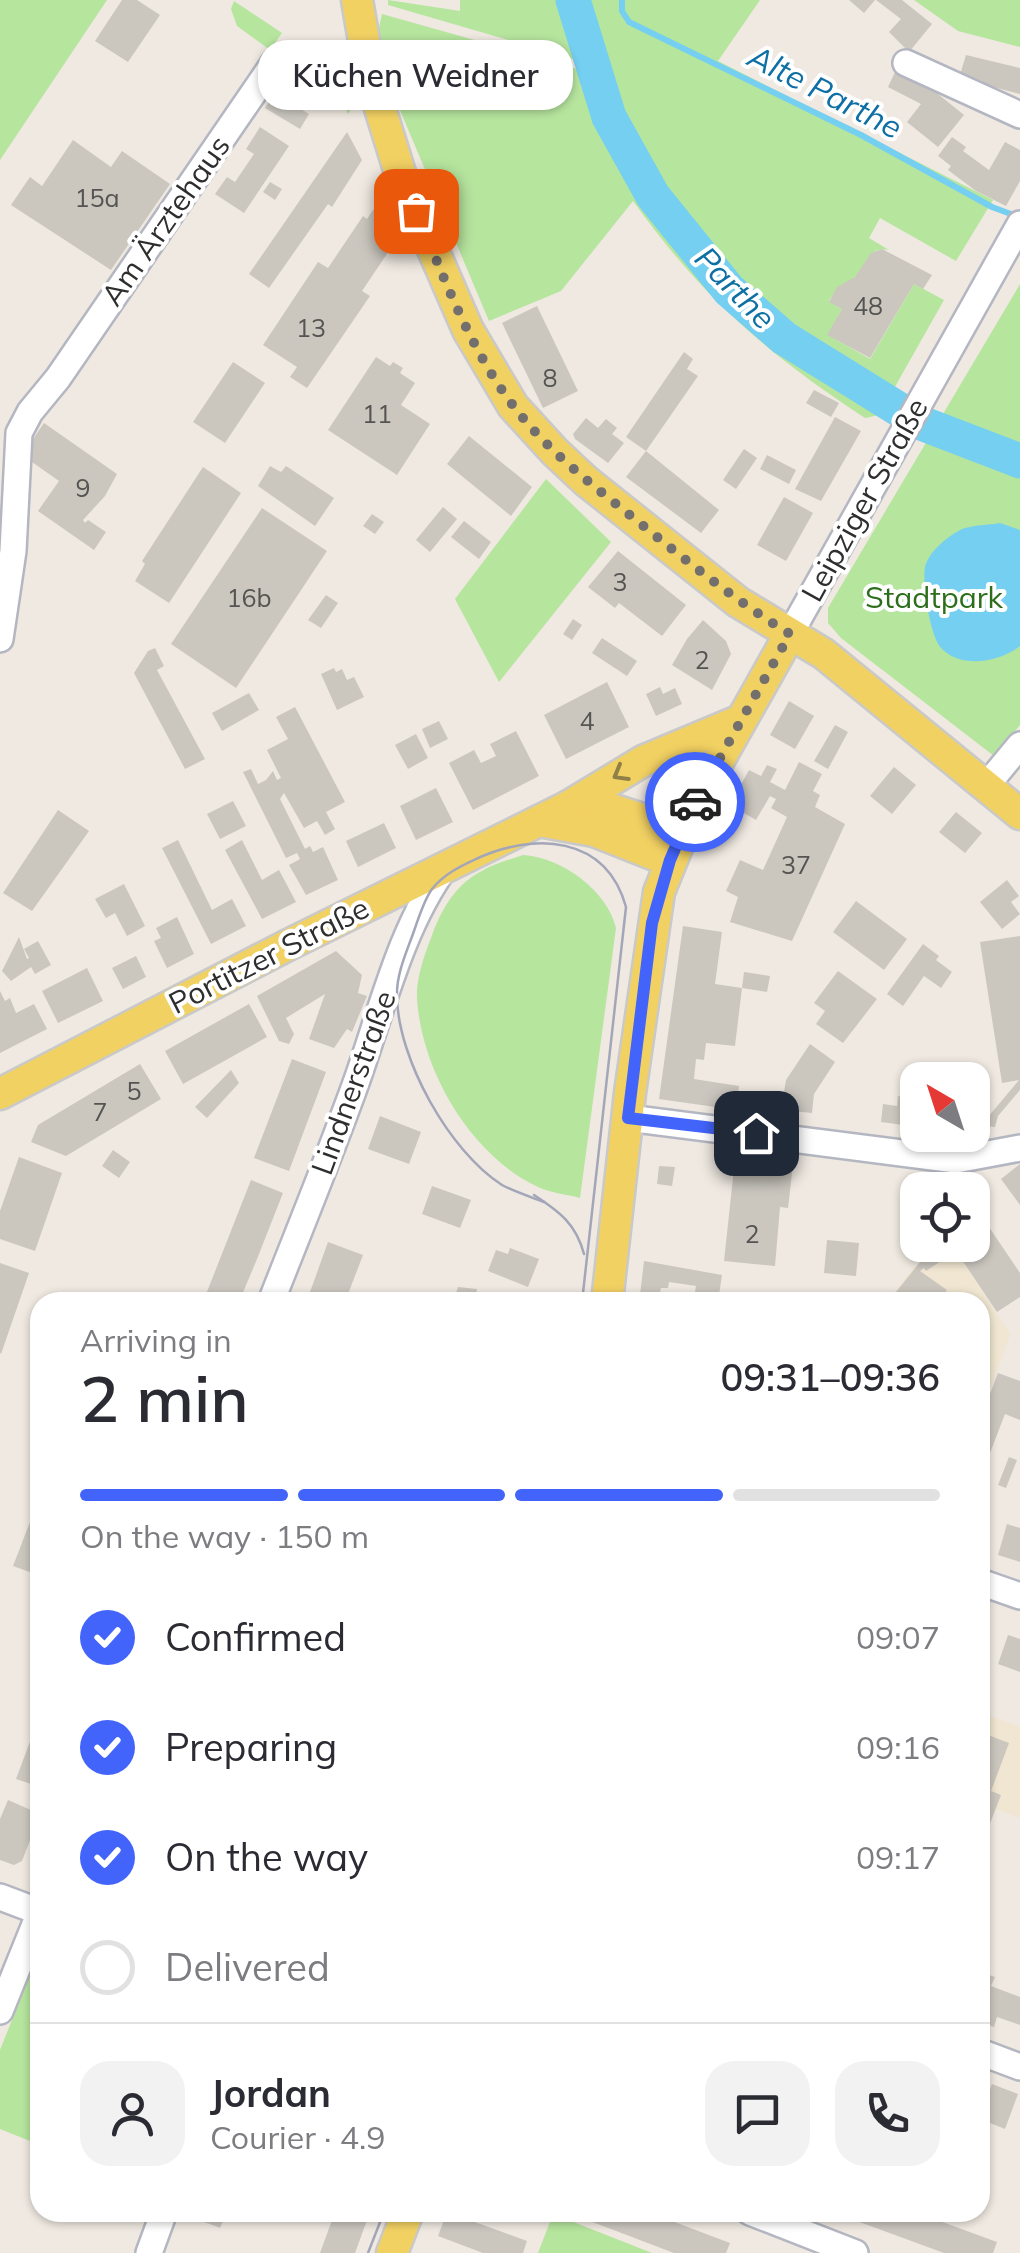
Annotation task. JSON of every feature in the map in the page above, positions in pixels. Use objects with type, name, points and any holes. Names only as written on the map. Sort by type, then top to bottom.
[{"type":"main road","points":[[357,0],[370,76],[401,176],[468,330],[514,406],[586,481],[738,602],[832,660],[1020,814]]},
{"type":"main road","name":"Leipziger Straße","points":[[608,1292],[652,923],[670,860],[696,801],[790,634]]},
{"type":"main road","name":"Portitzer Straße","points":[[0,1094],[553,814],[643,761],[741,720]]},
{"type":"main road","name":"Portitzer Straße","points":[[553,814],[608,808],[682,832]]},
{"type":"main road","points":[[553,814],[670,860]]},
{"type":"main road","points":[[392,2253],[404,2222]]},
{"type":"street","name":"Am Ärztehaus","points":[[0,639],[13,550],[19,433],[274,63]]},
{"type":"street","points":[[906,63],[1020,115]]},
{"type":"street","name":"Leipziger Straße","points":[[790,634],[1018,227]]},
{"type":"street","points":[[986,786],[1020,744]]},
{"type":"street","name":"Lindnerstraße","points":[[275,1292],[405,943],[429,889],[445,867]]},
{"type":"street","points":[[628,1118],[956,1160],[1020,1148]]},
{"type":"street","points":[[990,1586],[1020,1596]]},
{"type":"street","points":[[0,1897],[30,1908]]},
{"type":"street","points":[[0,2011],[30,1937]]},
{"type":"street","points":[[990,2056],[1020,2067]]},
{"type":"street","points":[[150,2253],[161,2222]]},
{"type":"street","points":[[779,2222],[855,2253]]},
{"type":"shaded area","points":[[940,1262],[963,1262],[983,1292],[895,1292],[914,1266],[927,1271]]},
{"type":"shaded area","points":[[990,1303],[1010,1334],[990,1390]]},
{"type":"shaded area","points":[[990,1716],[1020,1727],[1020,1818],[996,1809],[990,1824]]},
{"type":"green space","points":[[0,0],[107,0],[0,160]]},
{"type":"green space","points":[[388,0],[460,11],[460,0],[562,0],[573,59],[388,5]]},
{"type":"green space","points":[[569,0],[760,0],[718,61],[993,200],[956,261],[880,218],[869,238],[889,250],[873,253],[859,273],[829,301],[842,309],[828,335],[870,359],[914,284],[944,300],[879,415],[865,418],[797,371],[738,322],[685,266],[633,201],[561,291],[489,321],[383,70],[377,37],[382,14],[581,70],[584,55]]},
{"type":"green space","points":[[914,0],[1020,0],[1020,47],[958,31]]},
{"type":"green space","points":[[234,1],[282,33],[270,50],[237,26],[231,9]]},
{"type":"green space","points":[[304,47],[333,52],[345,59],[356,101],[348,114],[323,60]]},
{"type":"green space","name":"Stadtpark","points":[[1020,284],[1020,725],[994,756],[841,638],[828,623],[828,608]]},
{"type":"green space","points":[[546,479],[611,542],[499,682],[455,599]]},
{"type":"green space","points":[[523,855],[552,862],[580,878],[603,901],[616,928],[580,1198],[536,1186],[490,1153],[453,1107],[428,1053],[421,1025],[419,975],[444,909],[471,878]]},
{"type":"green space","points":[[30,1975],[30,2141],[0,2129],[0,2050]]},
{"type":"green space","points":[[550,2222],[573,2222],[652,2253],[538,2253]]},
{"type":"water","points":[[1000,523],[1020,530],[1020,646],[992,659],[960,659],[942,649],[934,634],[926,597],[925,567],[935,550],[962,529]]},
{"type":"building","points":[[122,0],[137,0],[160,15],[128,62],[95,41]]},
{"type":"building","points":[[849,0],[875,0],[864,13]]},
{"type":"building","points":[[876,0],[902,0],[932,24],[909,52],[889,32],[901,19]]},
{"type":"building","points":[[303,47],[319,58],[311,69],[331,83],[321,97],[287,73]]},
{"type":"building","points":[[966,55],[1020,68],[1020,94],[959,78]]},
{"type":"building","points":[[896,70],[933,90],[964,115],[938,147],[907,122],[921,104],[888,87]]},
{"type":"building","points":[[275,93],[309,114],[300,129],[265,108]]},
{"type":"building","points":[[260,127],[289,146],[244,213],[215,194],[227,177],[235,182],[254,154],[246,149]]},
{"type":"building","points":[[347,132],[362,160],[332,207],[328,204],[269,288],[249,274]]},
{"type":"building","points":[[952,137],[966,147],[963,151],[989,170],[1005,142],[1020,150],[1020,181],[1006,206],[976,191],[948,170],[951,166],[938,156]]},
{"type":"building","points":[[73,140],[111,167],[122,151],[170,184],[111,270],[11,205],[30,177],[42,186]]},
{"type":"building","points":[[270,182],[282,189],[275,200],[263,192]]},
{"type":"building","points":[[383,208],[399,236],[362,291],[370,296],[307,388],[290,377],[297,367],[263,345],[318,262],[328,268],[363,216],[367,219],[373,210]]},
{"type":"building","points":[[882,249],[932,275],[923,289],[914,284],[870,358],[827,335],[842,309],[829,302],[837,287],[855,277],[871,253]]},
{"type":"building","points":[[537,306],[578,391],[543,408],[502,323]]},
{"type":"building","points":[[684,352],[693,359],[687,369],[698,376],[646,451],[626,437]]},
{"type":"building","points":[[376,357],[390,366],[393,362],[403,368],[400,373],[415,383],[401,405],[430,424],[397,475],[328,430]]},
{"type":"building","points":[[233,362],[265,383],[225,443],[193,422]]},
{"type":"building","points":[[814,390],[839,403],[831,417],[806,403]]},
{"type":"building","points":[[835,417],[861,431],[821,501],[795,489]]},
{"type":"building","points":[[586,418],[598,428],[606,419],[617,428],[612,434],[624,443],[608,463],[575,439],[573,434]]},
{"type":"building","points":[[44,423],[117,474],[105,496],[83,520],[106,532],[94,550],[38,511],[59,481],[22,455]]},
{"type":"building","points":[[469,436],[532,487],[511,516],[447,464]]},
{"type":"building","points":[[744,449],[757,458],[736,489],[723,480]]},
{"type":"building","points":[[646,451],[719,510],[701,533],[626,477]]},
{"type":"building","points":[[767,455],[796,470],[789,484],[760,469]]},
{"type":"building","points":[[270,466],[281,472],[286,466],[334,498],[315,526],[258,486]]},
{"type":"building","points":[[203,467],[241,493],[169,603],[135,581],[145,564],[142,561]]},
{"type":"building","points":[[784,497],[813,513],[786,561],[757,545]]},
{"type":"building","points":[[443,507],[457,519],[430,552],[416,540]]},
{"type":"building","points":[[262,508],[327,551],[236,688],[171,644]]},
{"type":"building","points":[[372,514],[384,522],[375,534],[363,526]]},
{"type":"building","points":[[464,521],[491,542],[479,559],[451,537]]},
{"type":"building","points":[[618,551],[686,605],[662,636],[619,603],[615,608],[588,587]]},
{"type":"building","points":[[326,595],[338,603],[321,628],[308,620]]},
{"type":"building","points":[[573,619],[582,625],[572,640],[563,634]]},
{"type":"building","points":[[703,620],[726,641],[731,654],[712,690],[672,665]]},
{"type":"building","points":[[602,638],[637,661],[627,676],[592,653]]},
{"type":"building","points":[[155,648],[164,666],[157,670],[205,759],[185,769],[134,673],[148,651]]},
{"type":"building","points":[[334,668],[336,672],[342,669],[347,680],[354,677],[364,697],[337,710],[321,674]]},
{"type":"building","points":[[607,682],[629,727],[566,759],[544,715]]},
{"type":"building","points":[[660,687],[663,694],[675,688],[682,704],[656,716],[646,694]]},
{"type":"building","points":[[249,693],[259,710],[222,731],[212,713]]},
{"type":"building","points":[[789,701],[814,716],[795,749],[770,735]]},
{"type":"building","points":[[295,707],[345,802],[326,812],[335,829],[325,835],[317,821],[304,828],[284,793],[280,799],[305,849],[310,846],[313,852],[323,847],[338,880],[306,895],[289,865],[300,859],[297,853],[286,858],[243,772],[251,769],[258,784],[273,771],[277,780],[281,778],[267,750],[288,739],[276,717]]},
{"type":"building","points":[[439,721],[448,739],[430,748],[422,729]]},
{"type":"building","points":[[835,725],[848,732],[828,769],[814,761]]},
{"type":"building","points":[[516,731],[539,776],[473,810],[449,763],[474,750],[481,763],[496,756],[490,744]]},
{"type":"building","points":[[416,734],[428,758],[408,769],[395,745]]},
{"type":"building","points":[[799,762],[822,774],[813,791],[820,795],[815,807],[845,824],[792,941],[730,922],[738,897],[726,891],[740,860],[763,870],[787,817],[771,808],[776,799],[770,796],[756,820],[730,805],[749,770],[761,776],[767,765],[777,769],[770,782],[785,790]]},
{"type":"building","points":[[894,767],[916,785],[892,814],[870,796]]},
{"type":"building","points":[[436,788],[453,822],[416,840],[400,806]]},
{"type":"building","points":[[233,801],[246,826],[220,839],[207,814]]},
{"type":"building","points":[[58,810],[89,831],[32,911],[3,893]]},
{"type":"building","points":[[956,812],[982,833],[965,853],[939,832]]},
{"type":"building","points":[[384,823],[396,848],[358,867],[346,841]]},
{"type":"building","points":[[178,840],[212,910],[232,899],[246,926],[211,944],[162,848]]},
{"type":"building","points":[[242,840],[262,880],[279,870],[296,902],[262,919],[225,850]]},
{"type":"building","points":[[1007,880],[1019,896],[1011,902],[1020,914],[1002,929],[980,902]]},
{"type":"building","points":[[124,884],[145,926],[127,936],[115,913],[106,918],[95,899]]},
{"type":"building","points":[[856,901],[907,939],[884,970],[833,932]]},
{"type":"building","points":[[177,917],[194,954],[167,968],[154,941],[161,938],[156,928]]},
{"type":"building","points":[[683,926],[722,932],[715,984],[742,988],[735,1046],[706,1043],[704,1060],[696,1059],[694,1079],[739,1086],[736,1110],[659,1099]]},
{"type":"building","points":[[1020,936],[1020,1090],[998,1116],[995,1127],[990,1127],[990,1115],[1019,1080],[1002,1083],[980,942]]},
{"type":"building","points":[[19,937],[27,959],[24,949],[38,941],[51,965],[35,974],[31,967],[11,981],[2,971]]},
{"type":"building","points":[[923,944],[952,972],[941,988],[924,976],[903,1006],[887,994]]},
{"type":"building","points":[[336,951],[362,975],[358,993],[367,996],[352,1032],[347,1029],[334,1048],[309,1039],[325,994],[286,1018],[294,1034],[289,1044],[279,1041],[257,996]]},
{"type":"building","points":[[136,956],[146,977],[123,989],[112,968]]},
{"type":"building","points":[[87,968],[103,1001],[58,1023],[42,991]]},
{"type":"building","points":[[838,971],[877,999],[843,1043],[816,1024],[825,1011],[814,1003]]},
{"type":"building","points":[[744,972],[770,976],[767,992],[742,988]]},
{"type":"building","points":[[0,991],[5,1001],[10,998],[16,1013],[34,1004],[47,1029],[0,1053]]},
{"type":"building","points":[[249,1004],[267,1037],[183,1084],[165,1051]]},
{"type":"building","points":[[810,1044],[835,1062],[814,1094],[812,1113],[781,1110],[786,1080]]},
{"type":"building","points":[[292,1059],[326,1072],[289,1171],[254,1158]]},
{"type":"building","points":[[140,1064],[161,1099],[66,1156],[31,1142],[38,1125]]},
{"type":"building","points":[[231,1070],[239,1083],[207,1118],[195,1107]]},
{"type":"building","points":[[900,1096],[900,1125],[881,1122],[883,1104],[897,1106]]},
{"type":"building","points":[[380,1116],[421,1132],[409,1164],[368,1149]]},
{"type":"building","points":[[113,1150],[130,1162],[119,1178],[102,1166]]},
{"type":"building","points":[[751,1154],[772,1156],[771,1163],[793,1165],[788,1208],[780,1207],[775,1266],[724,1261],[735,1159],[751,1161]]},
{"type":"building","points":[[19,1157],[62,1173],[35,1251],[0,1239],[0,1211]]},
{"type":"building","points":[[1020,1164],[1020,1205],[1001,1179]]},
{"type":"building","points":[[659,1166],[675,1167],[672,1186],[657,1184]]},
{"type":"building","points":[[251,1180],[283,1193],[243,1292],[207,1292]]},
{"type":"building","points":[[432,1186],[471,1200],[460,1228],[422,1214]]},
{"type":"building","points":[[990,1229],[1020,1273],[1020,1297],[997,1312],[990,1302],[990,1292],[984,1292],[963,1262],[990,1262]]},
{"type":"building","points":[[827,1240],[859,1243],[856,1276],[824,1273]]},
{"type":"building","points":[[328,1242],[363,1255],[349,1292],[310,1292]]},
{"type":"building","points":[[510,1248],[539,1259],[528,1287],[488,1271],[496,1250],[508,1254]]},
{"type":"building","points":[[644,1261],[722,1275],[719,1292],[695,1292],[696,1286],[669,1282],[668,1288],[661,1288],[660,1292],[640,1292]]},
{"type":"building","points":[[920,1262],[940,1262],[920,1271],[946,1292],[896,1292]]},
{"type":"building","points":[[0,1263],[29,1273],[1,1354],[0,1353]]},
{"type":"building","points":[[458,1287],[477,1289],[477,1292],[456,1292]]},
{"type":"building","points":[[998,1373],[1020,1381],[1020,1420],[1005,1414],[990,1453],[990,1394]]},
{"type":"building","points":[[1009,1457],[1017,1460],[1006,1488],[998,1485]]},
{"type":"building","points":[[30,1522],[30,1572],[13,1566]]},
{"type":"building","points":[[1007,1524],[1020,1528],[1020,1562],[998,1555]]},
{"type":"building","points":[[1008,1635],[1020,1639],[1020,1672],[998,1664]]},
{"type":"building","points":[[990,1736],[1009,1743],[991,1791],[1001,1795],[990,1823]]},
{"type":"building","points":[[30,1742],[30,1784],[16,1779]]},
{"type":"building","points":[[8,1800],[30,1810],[30,1840],[22,1861],[14,1865],[0,1860],[0,1819]]},
{"type":"building","points":[[990,1975],[995,1977],[991,1986],[1020,1997],[1020,2025],[997,2017],[994,2027],[990,2026]]},
{"type":"building","points":[[992,2084],[1018,2094],[1005,2129],[990,2123]]},
{"type":"building","points":[[331,2222],[366,2222],[355,2253],[320,2253]]},
{"type":"building","points":[[443,2222],[475,2222],[527,2241],[523,2253],[483,2253],[438,2236]]},
{"type":"building","points":[[592,2222],[674,2222],[730,2243],[726,2253],[674,2253]]},
{"type":"building","points":[[860,2222],[942,2222],[997,2242],[993,2253],[944,2253]]},
{"type":"waterway","name":"Parthe","points":[[573,0],[609,117],[653,196],[729,290],[784,338],[921,423],[1020,461]]},
{"type":"waterway","name":"Alte Parthe","points":[[622,0],[622,11],[629,22],[861,135],[992,207],[1019,217]]},
{"type":"tram line","points":[[544,1202],[502,1185],[482,1170],[446,1127],[406,1048],[397,997],[405,955],[424,903],[437,884],[458,868],[498,850],[544,843],[585,853],[602,865],[616,883],[626,907],[583,1292]]},
{"type":"tram line","points":[[534,1195],[566,1220],[584,1254]]},
{"type":"tram line","points":[[368,2253],[380,2222]]},
{"type":"way so far","points":[[416,211],[468,330],[502,389],[527,422],[586,481],[738,602],[790,634],[695,802]]},
{"type":"place","name":"Küchen Weidner","points":[[416,211]]},
{"type":"route","points":[[695,802],[670,860],[652,923],[628,1118],[756,1133]]}]
